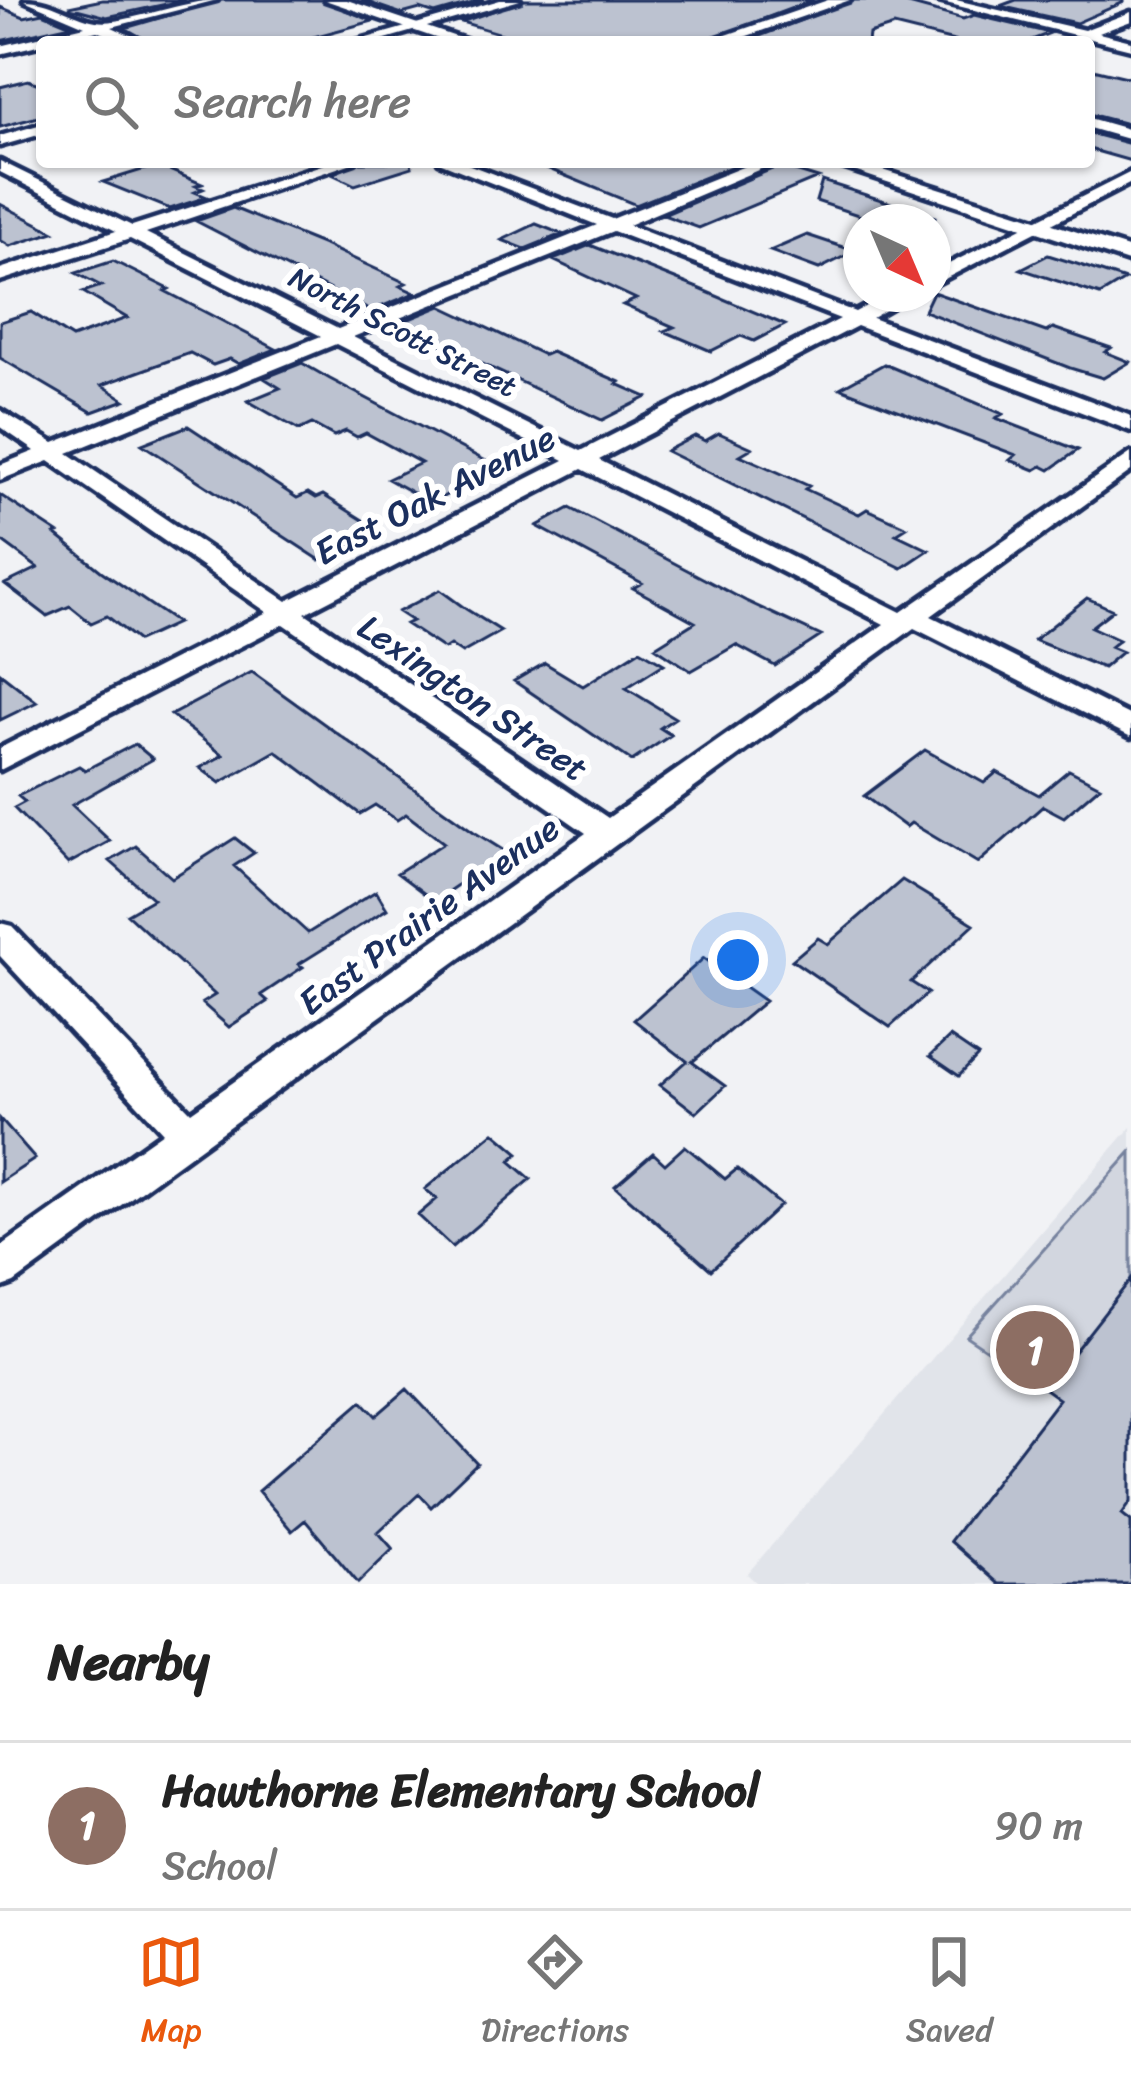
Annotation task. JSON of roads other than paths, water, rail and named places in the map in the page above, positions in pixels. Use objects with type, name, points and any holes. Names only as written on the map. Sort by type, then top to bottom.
[{"type":"street","points":[[30,0],[122,36]]},
{"type":"street","points":[[60,36],[211,0]]},
{"type":"street","points":[[332,0],[444,36]]},
{"type":"street","points":[[382,36],[514,0]]},
{"type":"street","points":[[732,36],[843,0]]},
{"type":"street","points":[[940,0],[1093,36]]},
{"type":"street","points":[[1080,36],[1131,16]]},
{"type":"street","points":[[1095,37],[1131,46]]},
{"type":"street","points":[[0,50],[36,42]]},
{"type":"street","points":[[1095,125],[1131,135]]},
{"type":"street","points":[[0,141],[36,131]]},
{"type":"street","name":"North Scott Street","points":[[0,166],[582,460],[1131,728]]},
{"type":"street","points":[[0,275],[329,168]]},
{"type":"street","points":[[462,168],[1131,424]]},
{"type":"street","points":[[0,472],[755,168]]},
{"type":"street","points":[[856,168],[1131,256]]},
{"type":"street","points":[[951,270],[1131,177]]},
{"type":"street","name":"East Oak Avenue","points":[[0,760],[869,312]]},
{"type":"street","name":"Lexington Street","points":[[0,417],[609,834]]},
{"type":"street","name":"East Prairie Avenue","points":[[0,1270],[1131,460]]},
{"type":"street","points":[[0,935],[189,1135]]},
{"type":"place","name":"Hawthorne Elementary School","points":[[1035,1350]]}]
